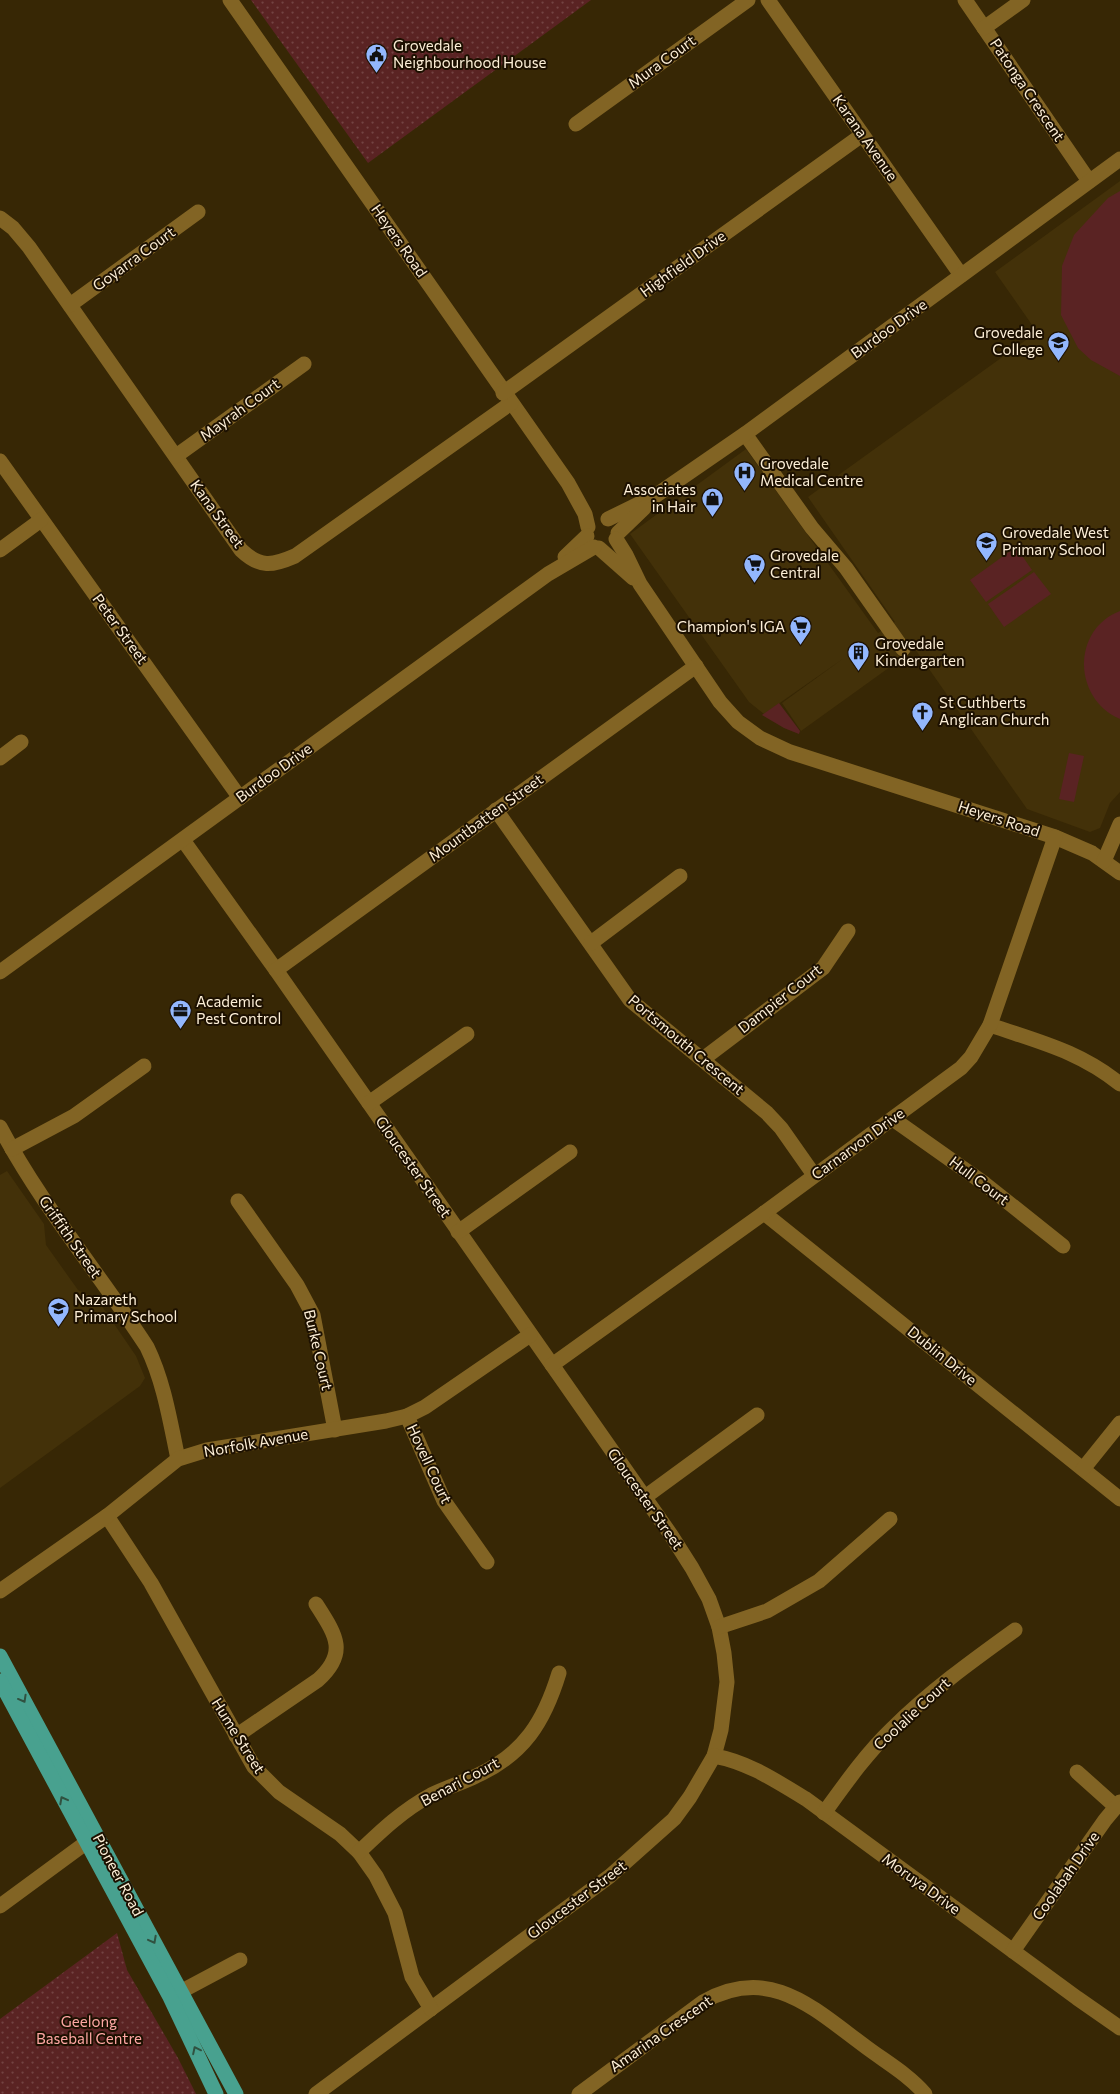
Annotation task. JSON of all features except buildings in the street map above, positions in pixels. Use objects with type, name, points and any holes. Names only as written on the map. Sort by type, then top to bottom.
[{"type":"main road","name":"Pioneer Road","points":[[0,1656],[92,1839],[175,1994],[236,2094]]},
{"type":"main road","name":"Pioneer Road","points":[[0,1681],[92,1839]]},
{"type":"main road","name":"Pioneer Road","points":[[175,1994],[216,2094]]},
{"type":"street","name":"Heyers Road","points":[[230,0],[568,483],[585,514],[592,539],[640,584]]},
{"type":"street","name":"Mura Court","points":[[576,124],[748,0]]},
{"type":"street","name":"Karana Avenue","points":[[768,0],[961,275]]},
{"type":"street","name":"Patonga Crescent","points":[[965,0],[1089,181]]},
{"type":"street","points":[[984,28],[1022,0]]},
{"type":"street","name":"Highfield Drive","points":[[507,398],[862,135]]},
{"type":"street","name":"Burdoo Drive","points":[[605,519],[655,496],[745,434],[1120,158]]},
{"type":"street","name":"Goyarra Court","points":[[70,305],[198,212]]},
{"type":"street","name":"Kana Street","points":[[0,218],[13,228],[29,247],[241,550],[250,559],[264,564],[280,563],[295,556],[507,398]]},
{"type":"street","name":"Mayrah Court","points":[[176,456],[304,364]]},
{"type":"street","points":[[745,434],[812,528],[846,568],[903,649]]},
{"type":"street","name":"Peter Street","points":[[0,461],[240,798]]},
{"type":"street","name":"Heyers Road","points":[[568,483],[605,519],[615,525],[617,536],[640,584],[698,669],[744,716],[765,732],[873,777],[1055,837],[1092,853],[1120,873]]},
{"type":"street","name":"Burdoo Drive","points":[[617,536],[655,496]]},
{"type":"street","points":[[605,519],[594,521],[592,539],[609,547],[617,536]]},
{"type":"street","points":[[0,550],[42,520]]},
{"type":"street","name":"Burdoo Drive","points":[[0,972],[548,574],[592,539]]},
{"type":"street","name":"Mountbatten Street","points":[[276,970],[496,810],[698,669]]},
{"type":"street","points":[[0,758],[22,742]]},
{"type":"street","name":"Portsmouth Crescent","points":[[496,810],[625,993],[636,1005],[768,1113],[781,1128],[814,1175]]},
{"type":"street","points":[[1104,861],[1120,824]]},
{"type":"street","name":"Carnarvon Drive","points":[[552,1365],[764,1213],[961,1068],[975,1051],[990,1024],[1055,837]]},
{"type":"street","name":"Gloucester Street","points":[[183,840],[645,1497],[692,1568],[709,1599],[719,1627],[724,1653],[727,1682],[714,1756],[690,1797],[674,1819],[610,1876],[316,2094]]},
{"type":"street","points":[[591,943],[680,876]]},
{"type":"street","name":"Dampier Court","points":[[703,1059],[823,968],[848,931]]},
{"type":"street","points":[[990,1024],[1078,1056],[1094,1064],[1120,1084]]},
{"type":"street","points":[[369,1103],[468,1034]]},
{"type":"street","points":[[12,1149],[74,1116],[144,1066]]},
{"type":"street","name":"Hull Court","points":[[893,1119],[985,1184],[1062,1246]]},
{"type":"street","name":"Griffith Street","points":[[0,1127],[41,1196],[147,1347],[156,1365],[161,1383],[178,1459]]},
{"type":"street","points":[[458,1232],[570,1152]]},
{"type":"street","name":"Burke Court","points":[[238,1201],[297,1285],[312,1315],[335,1430]]},
{"type":"street","name":"Dublin Drive","points":[[764,1213],[1120,1499]]},
{"type":"street","name":"Norfolk Avenue","points":[[0,1591],[106,1516],[178,1459],[207,1450],[386,1422],[407,1416],[425,1407],[530,1335]]},
{"type":"street","points":[[645,1497],[757,1415]]},
{"type":"street","name":"Hovell Court","points":[[407,1416],[444,1501],[487,1562]]},
{"type":"street","points":[[1084,1469],[1120,1423]]},
{"type":"street","name":"Hume Street","points":[[106,1516],[150,1583],[254,1767],[279,1792],[340,1834],[359,1852],[376,1876],[389,1900],[401,1933],[412,1977],[431,2010]]},
{"type":"street","points":[[719,1627],[767,1611],[819,1582],[890,1520]]},
{"type":"street","points":[[236,1736],[318,1680],[329,1670],[335,1659],[337,1644],[334,1633],[316,1604]]},
{"type":"street","name":"Coolalie Court","points":[[824,1813],[858,1767],[890,1730],[928,1696],[1015,1630]]},
{"type":"street","name":"Benari Court","points":[[359,1852],[405,1812],[431,1795],[477,1776],[515,1751],[530,1736],[543,1718],[552,1698],[559,1673]]},
{"type":"street","name":"Moruya Drive","points":[[714,1756],[729,1759],[768,1776],[824,1813],[1120,2028]]},
{"type":"street","points":[[1077,1772],[1118,1805]]},
{"type":"street","name":"Coolabah Drive","points":[[1013,1951],[1118,1805]]},
{"type":"street","points":[[0,1906],[92,1839]]},
{"type":"street","points":[[175,1994],[240,1960]]},
{"type":"street","name":"Amarina Crescent","points":[[579,2094],[597,2089],[703,2002],[730,1989],[758,1987],[784,1992],[812,2008],[905,2074],[925,2094]]},
{"type":"shaded area","points":[[1120,181],[1120,792],[1110,803],[1100,828],[1090,832],[1027,809],[915,649],[801,731],[782,703],[844,658],[764,714],[749,702],[630,534],[746,449],[878,633],[895,622],[808,497],[1037,332],[995,272]]},
{"type":"shaded area","name":"Nazareth Primary School","points":[[7,1171],[44,1224],[46,1245],[78,1290],[97,1299],[136,1356],[145,1378],[140,1386],[0,1488],[0,1175]]},
{"type":"green space","points":[[251,0],[591,0],[368,163]]},
{"type":"green space","points":[[1120,191],[1120,376],[1091,360],[1078,348],[1061,315],[1062,266],[1074,235],[1108,198]]},
{"type":"green space","points":[[1016,547],[1032,570],[986,602],[970,580]]},
{"type":"green space","points":[[1034,572],[1051,594],[1004,627],[988,604]]},
{"type":"green space","points":[[1120,611],[1120,719],[1104,709],[1093,696],[1086,681],[1084,665],[1086,648],[1093,633],[1104,620]]},
{"type":"green space","points":[[779,703],[800,731],[799,734],[784,728],[762,715]]},
{"type":"green space","points":[[1069,753],[1084,756],[1074,802],[1059,799]]},
{"type":"green space","name":"Geelong Baseball Centre","points":[[117,1933],[127,1970],[178,2058],[196,2094],[0,2094],[0,2019]]},
{"type":"place","name":"Grovedale Neighbourhood House","points":[[377,74]]},
{"type":"place","name":"Grovedale College","points":[[1059,361]]},
{"type":"place","name":"Grovedale Medical Centre","points":[[744,492]]},
{"type":"place","name":"Associates in Hair","points":[[712,518]]},
{"type":"place","name":"Grovedale West Primary School","points":[[986,561]]},
{"type":"place","name":"Grovedale Central","points":[[754,584]]},
{"type":"place","name":"Champion's IGA","points":[[801,646]]},
{"type":"place","name":"Grovedale Kindergarten","points":[[859,672]]},
{"type":"place","name":"St Cuthberts Anglican Church","points":[[923,731]]},
{"type":"place","name":"Academic Pest Control","points":[[180,1030]]},
{"type":"place","name":"Nazareth Primary School","points":[[58,1328]]}]
